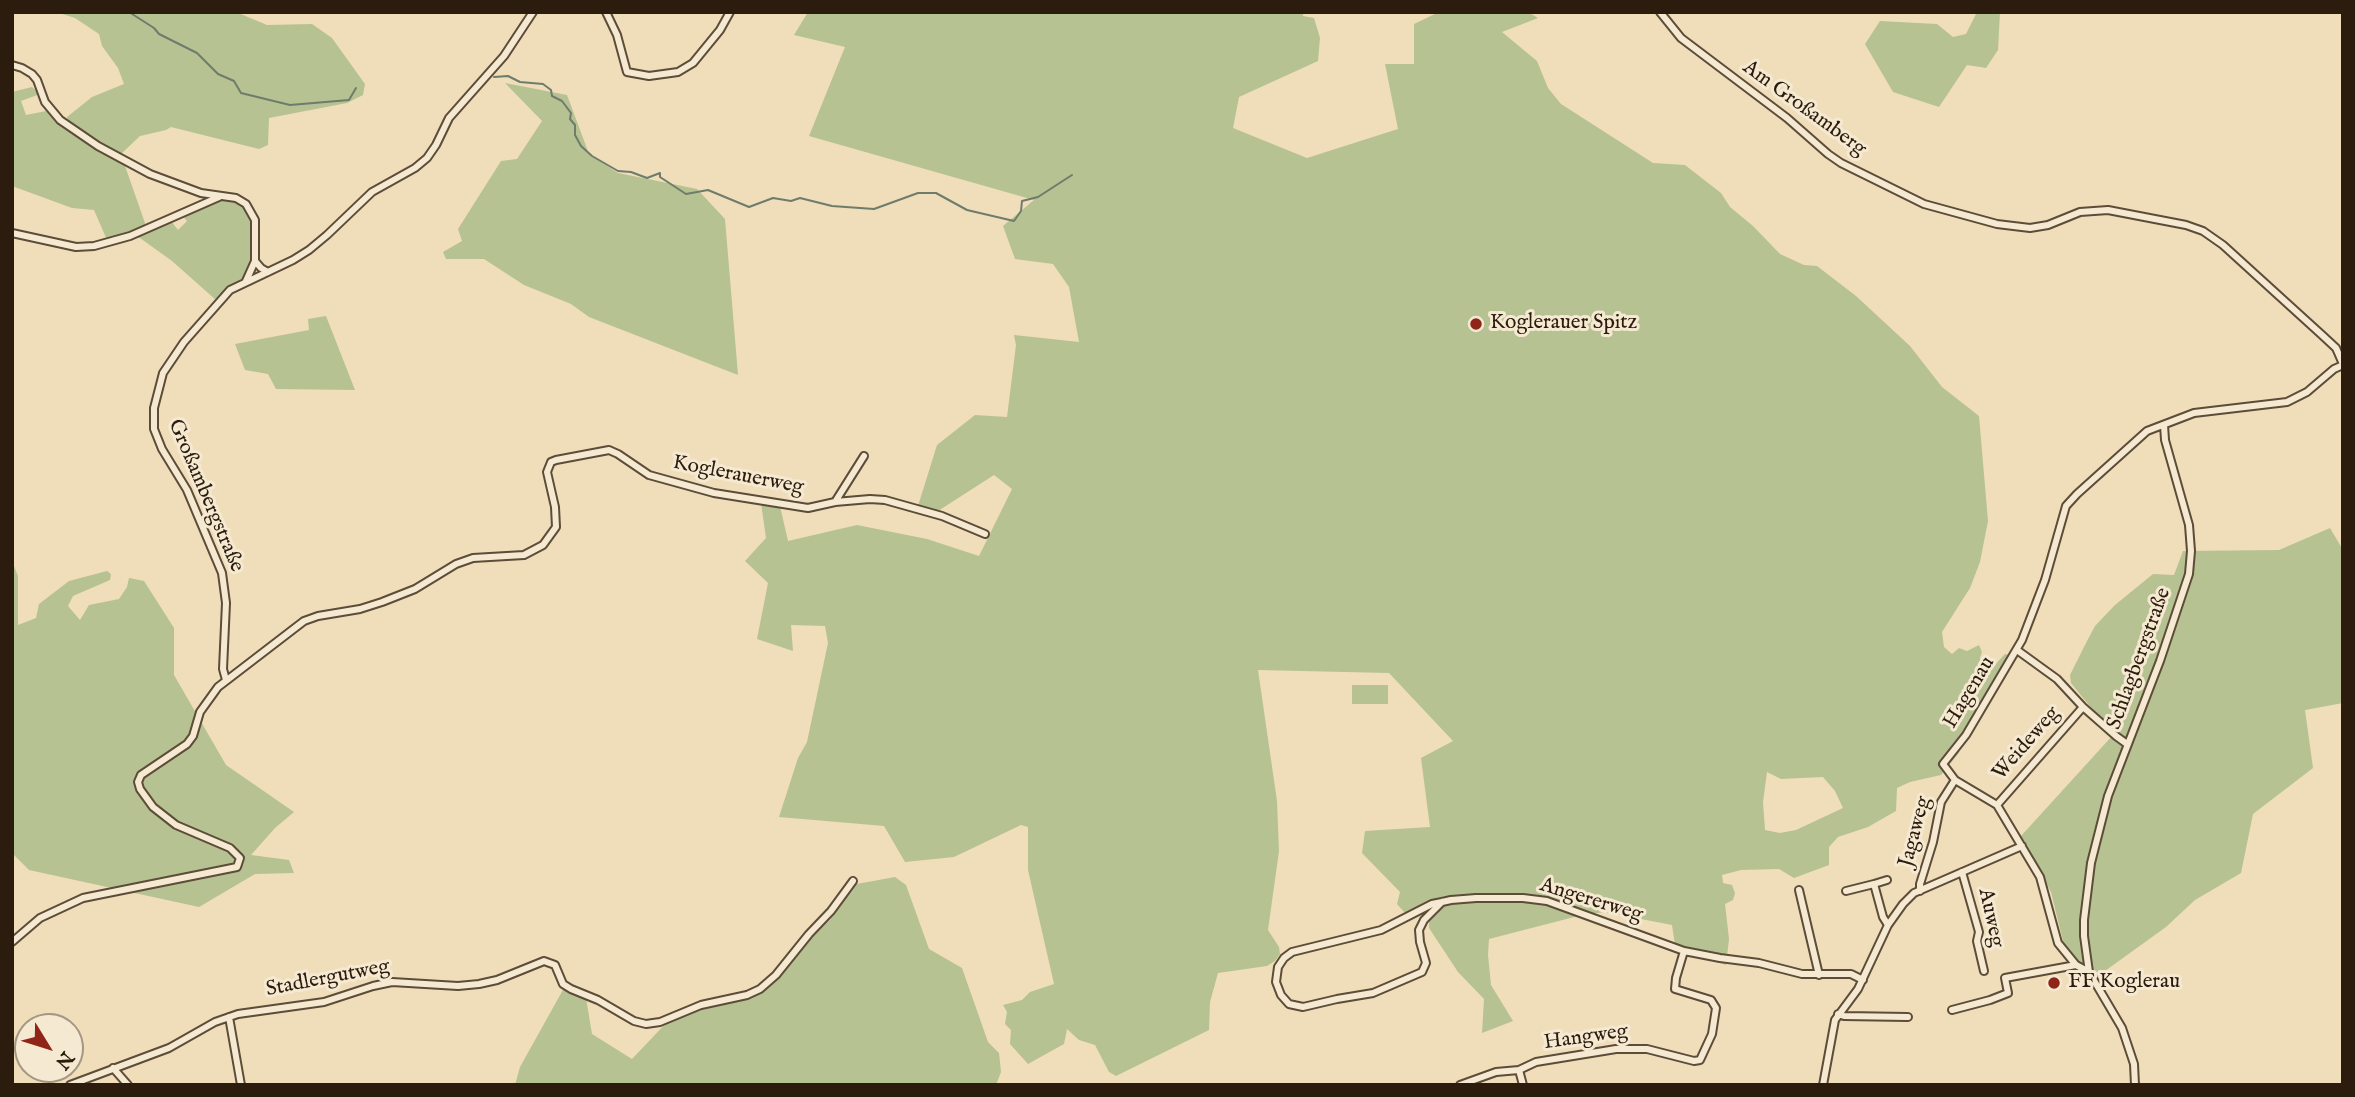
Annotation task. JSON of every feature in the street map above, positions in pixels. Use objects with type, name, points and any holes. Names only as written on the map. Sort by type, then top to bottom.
[{"type":"street","name":"Großambergstraße","points":[[226,680],[223,669],[226,603],[222,573],[187,490],[158,441],[153,416],[163,373],[173,355],[230,290],[309,250],[372,192],[427,159],[449,118],[504,55],[533,12]]},
{"type":"street","points":[[606,12],[614,27],[627,72],[649,76],[672,73],[693,64],[720,30],[730,12]]},
{"type":"street","name":"Am Großamberg","points":[[1660,12],[1681,38],[1787,118],[1828,154],[1924,204],[1997,224],[2030,228],[2048,225],[2080,212],[2108,210],[2186,225],[2203,232],[2233,253],[2336,348],[2343,364]]},
{"type":"street","points":[[12,65],[32,74],[54,115],[82,136],[150,174],[201,193],[242,200],[253,213],[256,226],[255,261],[246,282]]},
{"type":"street","points":[[12,233],[64,245],[86,247],[130,236],[221,196]]},
{"type":"street","points":[[255,261],[268,272]]},
{"type":"street","points":[[2164,425],[2194,413],[2287,402],[2306,392],[2343,364]]},
{"type":"street","name":"Hagenau","points":[[1955,779],[1943,764],[1966,735],[2017,650],[2045,580],[2066,506],[2147,431],[2164,425]]},
{"type":"street","name":"Schlagbergstraße","points":[[2135,1085],[2134,1064],[2122,1028],[2089,972],[2084,928],[2085,900],[2091,863],[2108,796],[2187,583],[2190,563],[2189,525],[2165,440],[2164,425]]},
{"type":"street","name":"Koglerauerweg","points":[[226,680],[288,631],[311,618],[360,610],[382,602],[415,589],[456,564],[473,558],[524,555],[535,550],[556,527],[555,507],[547,472],[551,462],[563,458],[609,450],[649,475],[714,493],[808,508],[835,502],[884,500],[942,516],[985,534]]},
{"type":"street","points":[[835,502],[864,456]]},
{"type":"street","name":"Weideweg","points":[[2017,650],[2057,679],[2083,707],[2127,744]]},
{"type":"street","points":[[12,942],[40,918],[83,898],[230,869],[239,864],[240,858],[230,848],[185,830],[161,814],[143,795],[138,782],[145,772],[176,754],[187,744],[203,706],[226,680]]},
{"type":"street","name":"Weideweg","points":[[1997,805],[2083,707]]},
{"type":"street","points":[[1955,779],[1997,805],[2040,877],[2055,937],[2076,965],[2089,972]]},
{"type":"street","name":"Jagaweg","points":[[1863,980],[1888,925],[1908,899],[1920,891],[1941,802],[1955,779]]},
{"type":"street","name":"Auweg","points":[[1920,891],[2022,846]]},
{"type":"street","name":"Auweg","points":[[1962,872],[1979,932],[1977,942],[1984,971]]},
{"type":"street","name":"Jagaweg","points":[[1846,891],[1887,880]]},
{"type":"street","name":"Stadlergutweg","points":[[70,1085],[169,1048],[229,1017],[324,1002],[392,982],[458,986],[480,984],[548,961],[556,967],[563,984],[571,989],[598,1000],[634,1021],[646,1024],[660,1022],[701,1005],[747,995],[760,989],[776,975],[853,881]]},
{"type":"street","name":"Jagaweg","points":[[1874,884],[1883,917],[1888,925]]},
{"type":"street","points":[[1798,890],[1819,975]]},
{"type":"street","name":"Angererweg","points":[[1442,902],[1424,920],[1419,930],[1426,962],[1422,972],[1373,993],[1303,1007],[1289,1004],[1280,995],[1276,982],[1277,974],[1281,962],[1288,954],[1381,930],[1426,907],[1442,902],[1476,898],[1547,901],[1684,951],[1759,963],[1802,974],[1851,974],[1863,980]]},
{"type":"street","name":"Hangweg","points":[[1460,1085],[1496,1072],[1519,1070],[1536,1062],[1629,1048],[1700,1060],[1712,1034],[1716,1008],[1711,1000],[1675,989],[1684,951]]},
{"type":"street","points":[[1952,1010],[2008,993],[2005,978],[2076,965]]},
{"type":"street","points":[[1823,1085],[1831,1031],[1838,1014],[1863,980]]},
{"type":"street","points":[[1838,1014],[1908,1017]]},
{"type":"street","points":[[229,1017],[241,1085]]},
{"type":"street","points":[[113,1068],[128,1085]]},
{"type":"street","points":[[1519,1070],[1523,1085]]},
{"type":"green space","points":[[56,12],[236,12],[267,25],[312,24],[332,38],[365,84],[363,95],[347,103],[269,118],[268,145],[259,149],[171,127],[140,136],[121,154],[69,123],[67,117],[92,97],[124,84],[118,68],[102,46],[99,34],[75,18]]},
{"type":"green space","points":[[808,12],[1303,12],[1303,16],[1314,18],[1320,38],[1318,61],[1239,97],[1233,128],[1307,158],[1398,129],[1385,64],[1414,64],[1414,24],[1439,12],[1528,12],[1538,18],[1502,32],[1537,61],[1548,88],[1561,104],[1653,163],[1685,165],[1721,193],[1730,207],[1780,254],[1804,265],[1817,266],[1856,296],[1910,346],[1942,387],[1979,416],[1988,521],[1980,562],[1970,588],[1942,632],[1944,647],[1952,654],[1959,648],[1967,651],[1979,645],[1982,652],[1980,658],[1985,665],[1993,667],[2005,654],[2010,655],[1958,754],[1941,775],[1897,788],[1896,811],[1868,827],[1838,837],[1829,847],[1829,865],[1794,878],[1779,869],[1741,870],[1722,875],[1723,883],[1732,885],[1735,893],[1733,900],[1725,904],[1729,939],[1726,965],[1684,951],[1675,945],[1672,925],[1605,912],[1582,915],[1489,939],[1491,985],[1513,1021],[1482,1033],[1484,999],[1458,972],[1429,928],[1429,921],[1438,913],[1433,899],[1406,914],[1397,904],[1400,892],[1362,853],[1365,831],[1430,827],[1421,758],[1453,741],[1389,673],[1258,670],[1277,801],[1279,851],[1268,930],[1279,947],[1280,954],[1267,966],[1218,973],[1210,1002],[1209,1030],[1116,1076],[1109,1072],[1095,1045],[1079,1040],[1067,1029],[1064,1044],[1028,1064],[1010,1044],[1011,1030],[1005,1024],[1007,1012],[1003,1005],[1022,1000],[1030,992],[1054,984],[1028,870],[1028,827],[1021,825],[954,857],[905,862],[884,826],[779,817],[798,758],[807,742],[828,643],[825,626],[791,625],[793,651],[757,639],[768,583],[745,561],[766,538],[761,503],[780,506],[788,541],[857,525],[927,539],[979,556],[1012,489],[994,475],[938,511],[918,506],[937,445],[975,415],[1007,417],[1016,345],[1014,335],[1079,342],[1069,287],[1053,264],[1015,259],[1003,226],[1034,200],[809,136],[845,47],[794,35]],"holes":[[[1767,772],[1781,779],[1823,777],[1835,791],[1843,808],[1796,830],[1780,833],[1765,830],[1763,802]]]},
{"type":"green space","points":[[1977,12],[2000,12],[1998,50],[1986,68],[1967,65],[1939,107],[1893,92],[1865,44],[1880,21],[1937,24],[1953,37],[1966,34]]},
{"type":"green space","points":[[505,83],[567,95],[589,154],[618,173],[697,189],[725,219],[738,375],[589,317],[571,304],[524,285],[484,259],[446,259],[443,252],[462,241],[458,229],[501,161],[517,159],[542,121]]},
{"type":"green space","points":[[32,87],[40,94],[21,101],[26,115],[46,111],[56,123],[124,163],[146,226],[107,240],[94,210],[72,208],[12,186],[12,92]]},
{"type":"green space","points":[[231,198],[242,203],[249,211],[253,224],[253,257],[250,271],[216,300],[172,261],[140,238],[130,238],[171,221],[178,230],[187,221],[182,215],[221,199]]},
{"type":"green space","points":[[326,316],[355,390],[276,389],[268,374],[245,370],[235,344],[309,330],[308,319]]},
{"type":"green space","points":[[2330,528],[2343,550],[2343,703],[2305,710],[2313,768],[2253,814],[2241,873],[2195,900],[2166,927],[2091,981],[2065,949],[2051,892],[2021,836],[2113,735],[2071,683],[2070,675],[2087,641],[2095,626],[2115,605],[2153,574],[2174,575],[2183,551],[2279,550]]},
{"type":"green space","points":[[12,561],[18,576],[18,625],[36,618],[39,604],[69,581],[107,571],[111,574],[110,580],[73,596],[68,606],[80,620],[89,605],[119,599],[129,578],[144,581],[174,628],[174,675],[226,765],[294,812],[275,828],[251,855],[289,860],[294,873],[255,874],[199,907],[29,870],[12,853]]},
{"type":"green space","points":[[1352,685],[1388,685],[1388,704],[1352,704]]},
{"type":"green space","points":[[895,877],[906,885],[929,949],[962,968],[988,1042],[999,1053],[1001,1072],[996,1085],[515,1085],[520,1067],[564,988],[586,998],[592,1034],[632,1059],[669,1020],[703,1006],[764,990],[806,940],[830,920],[857,884]]},
{"type":"waterway","points":[[129,12],[159,34],[197,53],[218,74],[234,81],[241,93],[290,105],[349,100],[356,88]]},
{"type":"waterway","points":[[494,77],[508,76],[520,82],[543,84],[551,90],[552,96],[562,101],[571,113],[570,119],[575,125],[575,135],[581,146],[592,156],[618,171],[647,178],[660,173],[660,177],[686,194],[708,190],[749,207],[773,198],[791,201],[800,198],[832,206],[874,209],[918,193],[936,193],[967,210],[1014,221],[1021,211],[1022,201],[1038,197],[1072,175]]},
{"type":"place","name":"Koglerauer Spitz","points":[[1476,324]]},
{"type":"place","name":"FF Koglerau","points":[[2054,983]]}]
